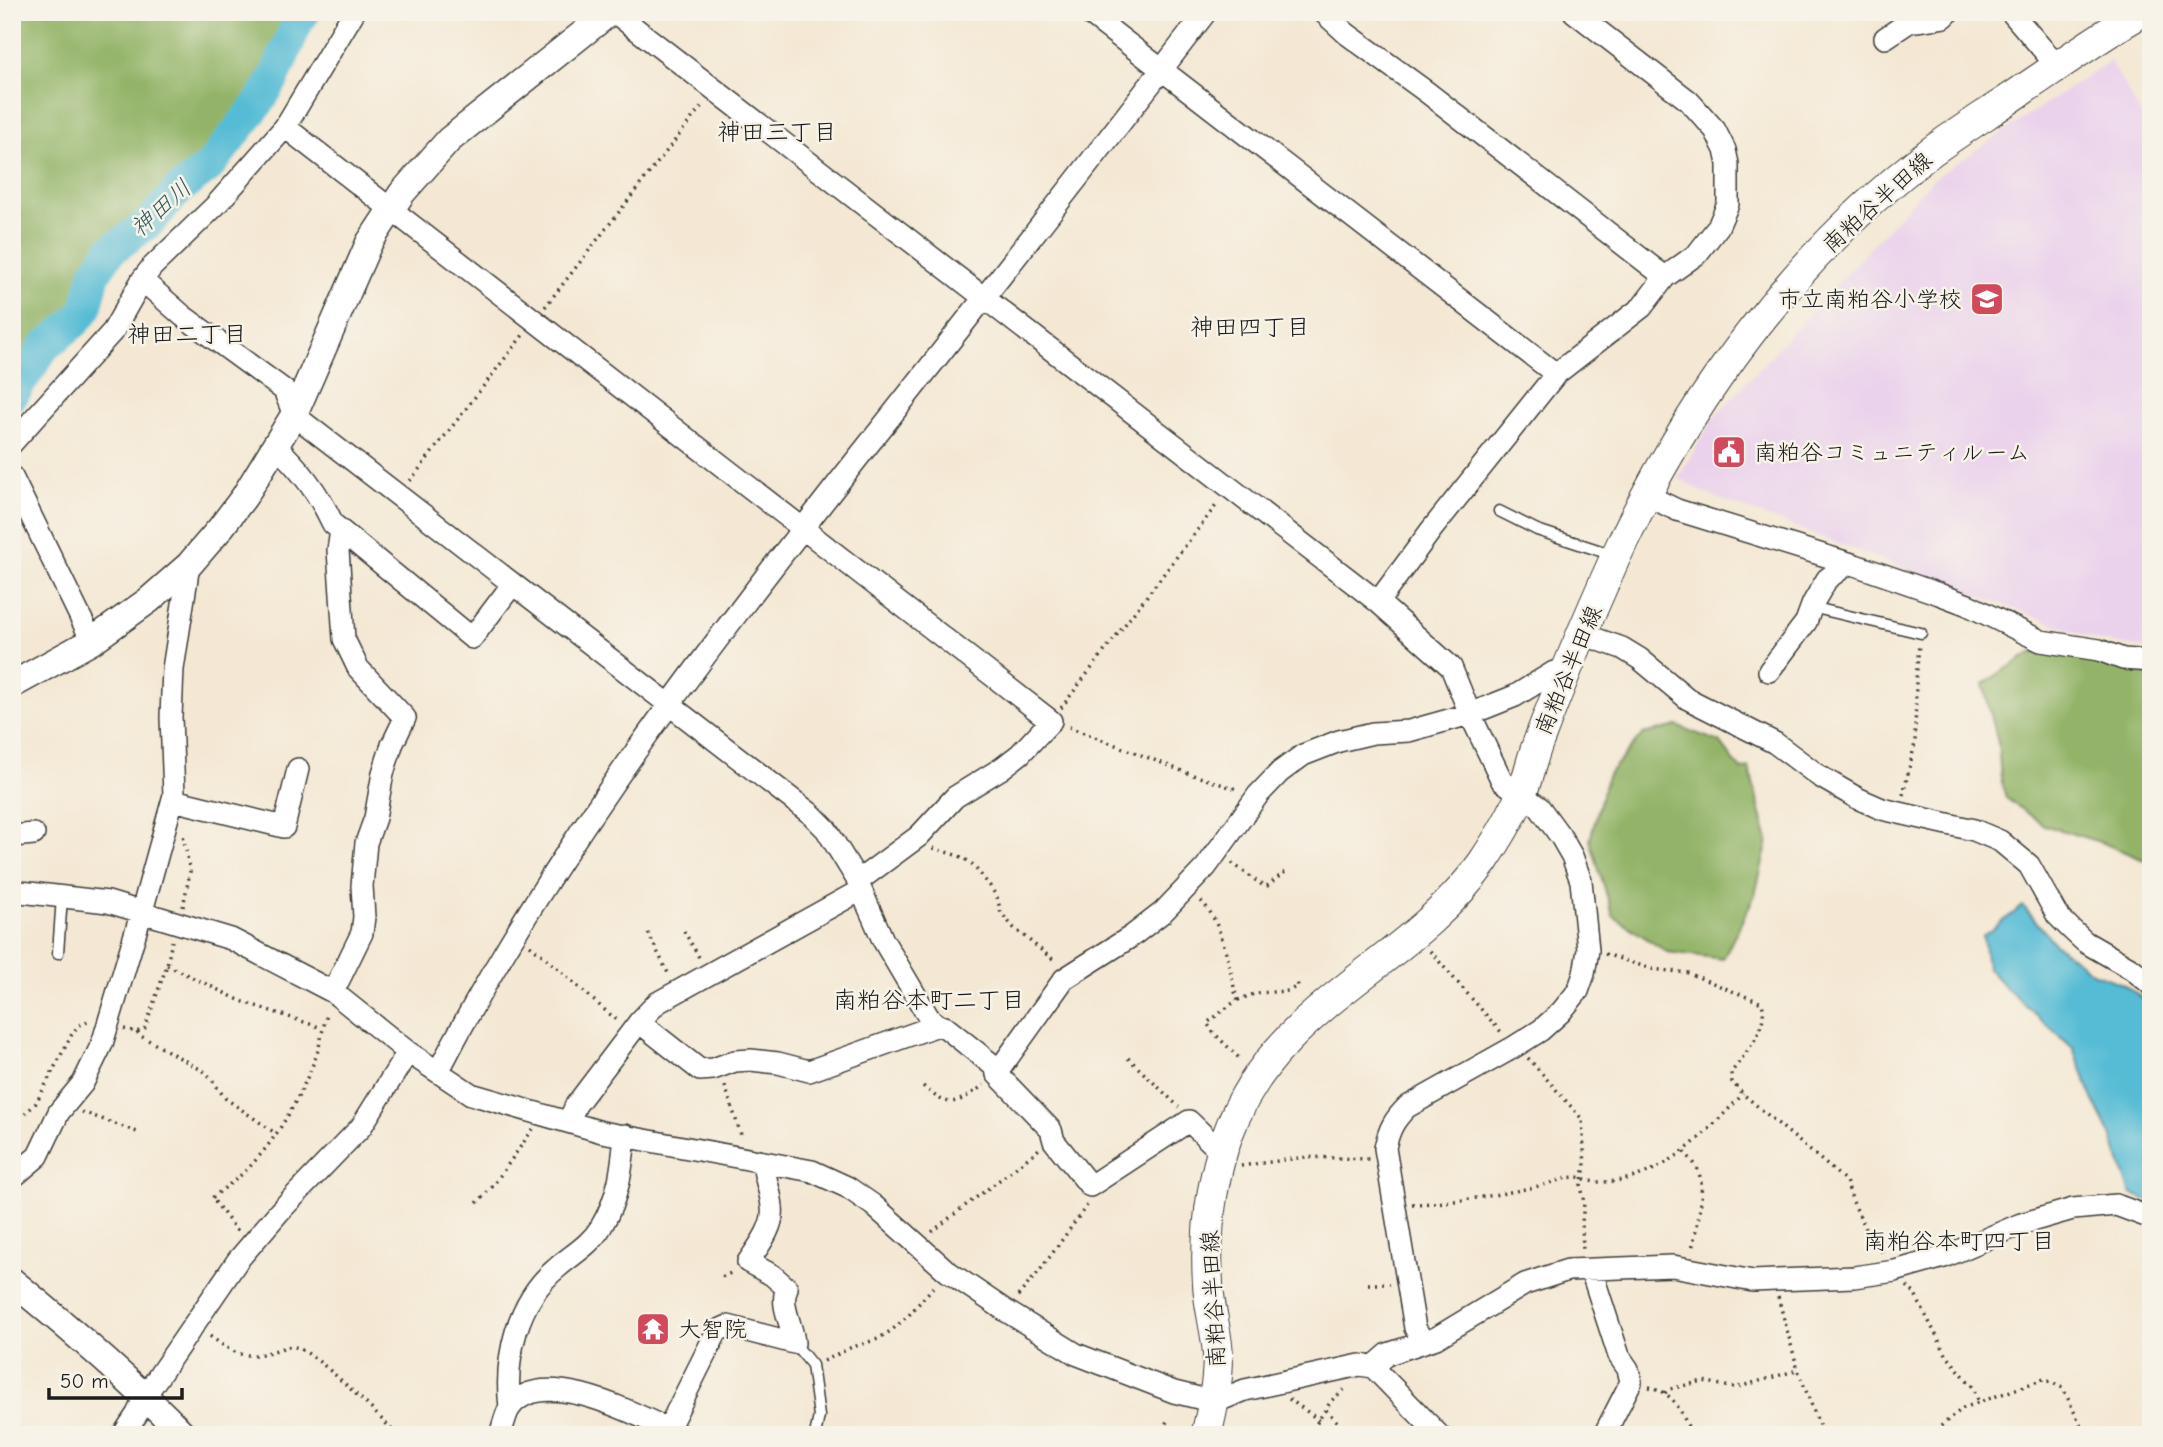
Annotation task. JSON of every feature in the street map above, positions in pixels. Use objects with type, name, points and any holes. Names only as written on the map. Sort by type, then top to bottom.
[{"type":"main road","name":"南粕谷半田線","points":[[1206,1435],[1215,1402],[1218,1353],[1208,1282],[1209,1214],[1220,1159],[1238,1111],[1259,1077],[1300,1026],[1415,933],[1463,889],[1486,858],[1522,793],[1537,744],[1616,556],[1678,436],[1723,371],[1783,294],[1857,216],[1931,152],[2142,12]]},
{"type":"street","points":[[12,443],[113,331],[152,267],[216,205],[285,127],[354,12]]},
{"type":"street","points":[[12,685],[92,641],[149,600],[189,565],[244,497],[295,415],[369,243],[391,208],[418,173],[449,140],[612,12],[1378,602],[1451,667],[1502,780],[1539,807],[1572,856],[1581,881],[1588,950],[1578,991],[1561,1012],[1516,1046],[1407,1107],[1395,1118],[1389,1129],[1385,1148],[1415,1328],[1423,1341]]},
{"type":"street","points":[[1087,12],[1556,374]]},
{"type":"street","points":[[438,1072],[515,933],[581,831],[669,705],[803,528],[1206,12]]},
{"type":"street","points":[[1323,12],[1347,34],[1461,118],[1665,278]]},
{"type":"street","points":[[1378,602],[1432,529],[1556,374],[1642,307],[1665,278],[1697,254],[1718,227],[1728,204],[1726,150],[1715,130],[1689,101],[1574,12]]},
{"type":"street","points":[[1885,38],[1909,22],[1944,17],[1949,12]]},
{"type":"street","points":[[2011,12],[2057,66]]},
{"type":"street","points":[[285,127],[1051,721],[1011,761],[955,797],[919,836],[860,885],[713,973],[657,1003],[576,1105],[569,1121]]},
{"type":"street","points":[[142,280],[183,316],[284,390],[295,415],[811,814],[826,829],[860,885],[883,940],[924,1010],[938,1025],[945,1027],[998,1072],[1051,1130],[1053,1138],[1090,1186],[1189,1121],[1220,1159]]},
{"type":"street","points":[[275,446],[295,464],[324,504],[333,524],[472,638],[512,585]]},
{"type":"street","points":[[12,477],[92,641]]},
{"type":"street","points":[[1646,495],[1678,510],[1849,563],[1968,605],[2041,640],[2099,650],[2123,659],[2151,661]]},
{"type":"street","points":[[337,995],[362,933],[366,843],[375,818],[383,773],[405,718],[358,668],[344,639],[338,550],[341,531]]},
{"type":"street","points":[[1769,671],[1806,622],[1827,579],[1849,563]]},
{"type":"street","points":[[12,1178],[38,1156],[59,1112],[83,1083],[102,1045],[142,911],[173,800],[173,669],[189,565]]},
{"type":"street","points":[[1583,634],[1622,648],[1640,659],[1688,699],[1775,743],[1819,776],[1857,798],[1897,812],[1974,830],[2000,841],[2029,865],[2057,915],[2071,929],[2085,942],[2132,969],[2151,984]]},
{"type":"street","points":[[998,1072],[1064,979],[1132,936],[1163,912],[1217,851],[1258,795],[1280,772],[1303,755],[1339,741],[1373,733],[1409,731],[1470,714],[1515,696],[1554,672],[1566,674]]},
{"type":"street","points":[[173,800],[284,827],[298,769]]},
{"type":"street","points":[[12,836],[34,834]]},
{"type":"street","points":[[12,891],[107,902],[231,939],[337,995],[408,1052],[471,1094],[602,1132],[812,1171],[847,1187],[873,1205],[947,1271],[1076,1354],[1174,1392],[1215,1402],[1245,1390],[1360,1365],[1372,1367],[1439,1435]]},
{"type":"street","points":[[637,1026],[699,1070],[751,1060],[809,1071],[938,1025]]},
{"type":"street","points":[[123,1435],[145,1396],[238,1260],[279,1212],[361,1128],[408,1052]]},
{"type":"street","points":[[500,1435],[509,1408],[509,1371],[517,1327],[524,1308],[534,1290],[557,1267],[585,1248],[600,1229],[616,1197],[625,1135]]},
{"type":"street","points":[[509,1408],[537,1391],[578,1393],[625,1407],[674,1432],[717,1331],[728,1326],[794,1343],[784,1295],[787,1288],[772,1275],[748,1262],[771,1221],[773,1208],[764,1175],[756,1161]]},
{"type":"street","points":[[1372,1367],[1388,1354],[1436,1338],[1525,1284],[1568,1270],[1673,1266],[1753,1281],[1854,1278],[1895,1271],[1944,1257],[2021,1224],[2073,1209],[2116,1205],[2151,1218]]},
{"type":"street","points":[[1587,1270],[1631,1382],[1604,1435]]},
{"type":"street","points":[[12,1281],[79,1336],[184,1435]]},
{"type":"lane","points":[[1499,511],[1537,530],[1616,556]]},
{"type":"lane","points":[[1811,607],[1921,633]]},
{"type":"lane","points":[[58,953],[62,897]]},
{"type":"lane","points":[[794,1343],[813,1367],[819,1416],[816,1435]]},
{"type":"path","points":[[398,496],[714,90]]},
{"type":"path","points":[[1230,488],[1051,721],[1190,774],[1258,795]]},
{"type":"path","points":[[1897,812],[1913,761],[1921,633]]},
{"type":"path","points":[[919,836],[934,849],[962,857],[972,864],[990,886],[997,897],[1001,913],[1014,928],[1071,975]]},
{"type":"path","points":[[1217,851],[1262,885],[1267,886],[1285,872]]},
{"type":"path","points":[[1186,888],[1208,907],[1223,944],[1237,1000]]},
{"type":"path","points":[[684,931],[700,960],[713,973]]},
{"type":"path","points":[[515,933],[557,966],[583,993],[618,1021],[637,1026]]},
{"type":"path","points":[[648,933],[679,989]]},
{"type":"path","points":[[1415,933],[1582,1119],[1587,1270]]},
{"type":"path","points":[[1588,950],[1652,969],[1688,974],[1762,1003],[1765,1013],[1762,1026],[1731,1073],[1732,1082],[1846,1181],[1867,1231],[1914,1293],[1947,1356],[1973,1387],[1979,1403]]},
{"type":"path","points":[[167,965],[241,1001],[322,1028]]},
{"type":"path","points":[[1259,1077],[1207,1023],[1237,1000],[1257,993],[1287,991],[1298,986],[1297,981]]},
{"type":"path","points":[[252,1244],[212,1198],[254,1163],[275,1133],[314,1061],[322,1028],[337,995]]},
{"type":"path","points":[[137,1032],[207,1073],[225,1098],[275,1133]]},
{"type":"path","points":[[1128,1058],[1190,1118],[1189,1121]]},
{"type":"path","points":[[718,1067],[756,1161]]},
{"type":"path","points":[[923,1086],[943,1102],[950,1102],[965,1098],[998,1072]]},
{"type":"path","points":[[1396,1204],[1447,1203],[1577,1177],[1593,1182],[1625,1180],[1671,1161],[1684,1152],[1743,1094]]},
{"type":"path","points":[[66,1103],[71,1108],[140,1133]]},
{"type":"path","points":[[477,1203],[492,1187],[519,1145],[545,1114]]},
{"type":"path","points":[[917,1244],[962,1207],[1000,1182],[1053,1138]]},
{"type":"path","points":[[1684,1152],[1699,1171],[1701,1197],[1689,1269]]},
{"type":"path","points":[[1220,1159],[1228,1167],[1306,1157],[1388,1160]]},
{"type":"path","points":[[1006,1311],[1041,1269],[1096,1192],[1090,1186]]},
{"type":"path","points":[[813,1367],[850,1348],[878,1339],[892,1330],[908,1316],[947,1271]]},
{"type":"path","points":[[1774,1281],[1798,1370],[1823,1435]]},
{"type":"path","points":[[194,1324],[240,1355],[259,1356],[287,1347],[304,1351],[371,1408],[397,1435]]},
{"type":"path","points":[[1309,1435],[1342,1392],[1372,1367]]},
{"type":"path","points":[[1665,1392],[1703,1381],[1735,1388],[1798,1370]]},
{"type":"path","points":[[1931,1435],[1963,1408],[2045,1379],[2063,1388],[2085,1435]]},
{"type":"path","points":[[1631,1382],[1665,1392],[1682,1413],[1692,1435]]},
{"type":"path","points":[[1276,1384],[1277,1390],[1319,1420]]},
{"type":"path","points":[[1326,1410],[1350,1435]]},
{"type":"path","points":[[1158,1435],[1168,1420]]},
{"type":"shaded area","name":"市立南粕谷小学校","points":[[2110,61],[2151,132],[2151,649],[2100,641],[1706,494],[1678,478],[1713,419],[1933,179]]},
{"type":"green space","points":[[12,12],[296,12],[301,19],[256,114],[82,275],[83,315],[12,396]]},
{"type":"green space","points":[[2096,646],[2151,663],[2151,863],[2103,843],[2044,825],[2006,798],[2001,779],[1998,742],[1983,684],[2031,653]]},
{"type":"green space","points":[[1677,726],[1720,742],[1741,770],[1749,768],[1768,841],[1755,895],[1723,959],[1667,952],[1613,916],[1590,840],[1607,776],[1643,734]]},
{"type":"water","points":[[2023,906],[2055,944],[2095,974],[2123,984],[2151,1005],[2151,1201],[2131,1194],[2111,1135],[2073,1048],[2007,989],[1987,967],[1983,936]]},
{"type":"waterway","name":"神田川","points":[[12,396],[45,346],[74,323],[86,309],[95,273],[111,250],[149,223],[178,190],[209,167],[260,101],[274,78],[298,21],[305,12]]},
{"type":"place","name":"市立南粕谷小学校","points":[[1987,299]]},
{"type":"place","name":"南粕谷コミュニティルーム","points":[[1729,452]]},
{"type":"place","name":"大智院","points":[[653,1329]]},
{"type":"district","name":"神田三丁目","points":[[777,132]]},
{"type":"district","name":"神田四丁目","points":[[1250,327]]},
{"type":"district","name":"神田二丁目","points":[[187,334]]},
{"type":"district","name":"南粕谷本町二丁目","points":[[929,1000]]},
{"type":"district","name":"南粕谷本町四丁目","points":[[1959,1241]]}]
